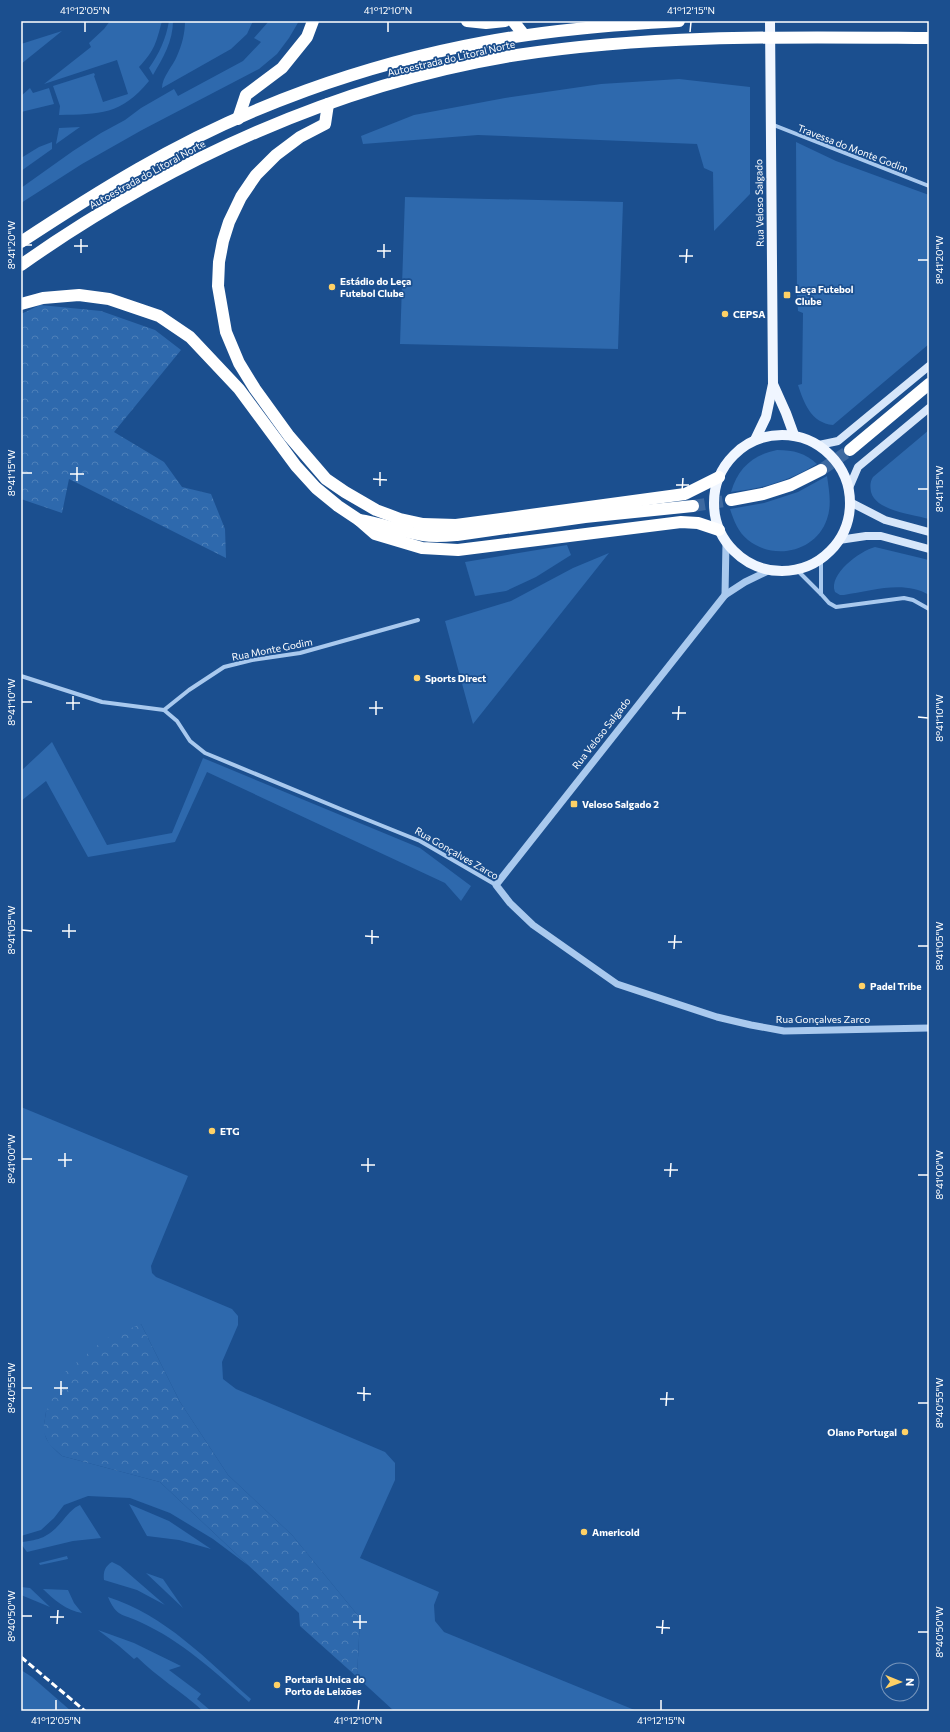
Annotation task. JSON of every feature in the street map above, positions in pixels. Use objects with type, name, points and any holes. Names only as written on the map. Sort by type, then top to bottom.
[{"type":"highway","points":[[238,119],[246,95],[282,68],[307,37],[312,21]]},
{"type":"highway","points":[[467,21],[486,23],[505,21]]},
{"type":"highway","points":[[513,21],[524,35]]},
{"type":"highway","name":"Autoestrada do Litoral Norte","points":[[21,242],[139,168],[188,142],[280,101],[353,76],[451,49],[524,35],[609,26],[679,21]]},
{"type":"highway","name":"Autoestrada do Litoral Norte","points":[[21,265],[105,210],[198,158],[252,134],[328,104],[370,90],[437,72],[516,56],[576,48],[705,39],[814,37],[929,38]]},
{"type":"highway","points":[[328,104],[325,124],[300,137],[276,155],[256,175],[241,197],[229,222],[223,241],[218,286],[226,332],[239,364],[289,436],[326,479],[376,510],[400,519],[423,524],[456,525],[685,494],[719,478]]},
{"type":"highway","points":[[21,304],[43,298],[79,295],[109,299],[159,316],[190,337],[239,389],[296,466],[316,488],[338,506],[359,520],[375,534],[422,548],[458,550],[681,522],[698,523],[720,530]]},
{"type":"highway","points":[[850,450],[929,384]]},
{"type":"highway","points":[[731,500],[764,494],[791,485],[821,470]]},
{"type":"highway","points":[[359,520],[374,522],[422,535],[457,536],[585,518],[693,506]]},
{"type":"main road","name":"Rua Veloso Salgado","points":[[770,21],[773,384]]},
{"type":"main road","points":[[819,445],[838,441],[929,366]]},
{"type":"main road","points":[[755,440],[766,417],[773,384]]},
{"type":"main road","points":[[773,384],[786,412],[794,435]]},
{"type":"main road","points":[[849,488],[858,467],[929,408]]},
{"type":"main road","points":[[781,434],[794,435],[807,439],[830,453],[845,475],[849,488],[850,502],[846,528],[831,550],[821,559],[809,566],[797,570],[783,571],[770,570],[757,566],[745,560],[726,542],[720,530],[714,504],[715,490],[719,478],[733,455],[743,446],[755,440],[781,434]]},
{"type":"main road","points":[[850,502],[885,520],[929,532]]},
{"type":"main road","points":[[839,540],[866,536],[881,536],[929,549]]},
{"type":"street","name":"Travessa do Monte Godim","points":[[771,124],[929,186]]},
{"type":"street","points":[[725,596],[726,542]]},
{"type":"street","points":[[821,559],[821,594]]},
{"type":"street","name":"Rua Veloso Salgado","points":[[496,885],[725,596],[745,582],[770,570]]},
{"type":"street","points":[[797,570],[829,603],[836,607],[904,598],[913,600],[929,609]]},
{"type":"street","name":"Rua Monte Godim","points":[[164,710],[189,690],[224,667],[252,660],[300,653],[418,620]]},
{"type":"street","points":[[21,676],[102,702],[164,710]]},
{"type":"street","name":"Rua Gonçalves Zarco","points":[[164,710],[177,721],[190,740],[205,753],[420,841],[496,885],[510,903],[533,925],[617,984],[717,1017],[751,1025],[784,1030],[929,1028]]},
{"type":"green space","points":[[110,21],[162,21],[154,46],[139,67],[149,81],[129,101],[109,110],[98,113],[59,115],[60,106],[53,86],[94,73],[103,102],[128,94],[117,60],[44,84],[91,47],[89,43]]},
{"type":"green space","points":[[169,21],[173,21],[173,28],[169,42],[164,56],[153,75],[149,68],[162,46]]},
{"type":"green space","points":[[185,21],[253,21],[247,34],[231,49],[162,88],[162,84],[180,48],[184,34]]},
{"type":"green space","points":[[269,21],[299,21],[277,54],[259,69],[142,130],[82,164],[21,203],[21,188],[101,133],[125,120],[141,108],[174,89],[178,96],[243,61],[261,42],[254,38]]},
{"type":"green space","points":[[62,31],[21,64],[21,44]]},
{"type":"green space","points":[[679,79],[750,87],[750,194],[714,231],[713,172],[704,168],[697,144],[478,135],[363,144],[361,136],[414,115],[505,98],[601,84]]},
{"type":"green space","points":[[30,88],[33,93],[49,88],[54,104],[21,112],[21,96]]},
{"type":"green space","points":[[80,127],[56,144],[59,128]]},
{"type":"green space","points":[[52,142],[52,149],[21,171],[21,158],[39,147]]},
{"type":"green space","points":[[796,142],[836,161],[929,195],[929,344],[833,425],[825,423],[814,416],[806,405],[798,385],[802,384],[803,313],[798,311],[797,296]]},
{"type":"green space","points":[[405,197],[623,202],[618,349],[400,344]]},
{"type":"green space","points":[[40,305],[101,311],[155,330],[181,350],[114,432],[164,462],[182,487],[211,494],[225,529],[226,558],[69,479],[62,513],[21,499],[21,314]]},
{"type":"green space","points":[[929,430],[929,519],[887,508],[874,498],[870,486],[873,477]]},
{"type":"green space","points":[[777,450],[799,453],[808,457],[817,464],[776,483],[731,492],[742,469],[761,455]]},
{"type":"green space","points":[[827,476],[830,503],[829,514],[822,530],[814,539],[804,546],[793,550],[770,550],[758,546],[748,540],[739,530],[730,509],[764,503],[798,492]]},
{"type":"green space","points":[[567,545],[571,555],[536,577],[506,591],[475,596],[465,562]]},
{"type":"green space","points":[[875,547],[929,560],[929,595],[909,588],[898,587],[876,589],[844,595],[840,595],[835,592],[834,585],[836,578],[847,564],[861,553]]},
{"type":"green space","points":[[609,553],[473,724],[445,621],[511,601],[573,568]]},
{"type":"green space","points":[[52,742],[107,845],[172,833],[203,758],[420,848],[471,886],[461,901],[445,883],[207,772],[175,842],[88,857],[46,781],[21,801],[21,771]]},
{"type":"green space","points":[[21,1107],[188,1176],[151,1266],[152,1273],[156,1277],[232,1309],[238,1316],[238,1325],[222,1362],[223,1379],[236,1389],[385,1452],[395,1463],[395,1480],[360,1558],[439,1592],[434,1605],[435,1621],[444,1632],[637,1711],[394,1711],[357,1677],[360,1618],[292,1535],[228,1475],[180,1402],[141,1324],[46,1412],[44,1427],[46,1437],[51,1446],[62,1456],[160,1482],[249,1566],[213,1539],[170,1513],[130,1498],[88,1496],[64,1505],[54,1518],[41,1530],[21,1536]]},
{"type":"green space","points":[[141,1324],[180,1402],[228,1475],[292,1535],[360,1618],[357,1677],[300,1626],[299,1613],[160,1482],[62,1456],[49,1444],[43,1431],[46,1412],[65,1372],[105,1339]]},
{"type":"green space","points":[[129,1504],[169,1521],[211,1549],[179,1540],[147,1536]]},
{"type":"green space","points":[[80,1505],[101,1538],[73,1541],[27,1552],[21,1542],[35,1540],[50,1533],[71,1511]]},
{"type":"green space","points":[[67,1556],[68,1559],[40,1565],[39,1563]]},
{"type":"green space","points":[[112,1562],[120,1566],[165,1605],[137,1590],[104,1580],[105,1570]]},
{"type":"green space","points":[[146,1573],[163,1579],[183,1608]]},
{"type":"green space","points":[[21,1587],[30,1588],[50,1607],[21,1595]]},
{"type":"green space","points":[[43,1589],[68,1590],[74,1603],[82,1613],[66,1607]]},
{"type":"green space","points":[[108,1597],[129,1605],[167,1627],[201,1654],[251,1699],[249,1702],[198,1658],[170,1638],[134,1619],[117,1612]]},
{"type":"green space","points":[[98,1630],[134,1643],[181,1666],[169,1670],[201,1694],[197,1699],[211,1711],[203,1711],[137,1657],[134,1659]]},
{"type":"green space","points":[[21,1670],[32,1677],[71,1711],[21,1711]]},
{"type":"tunnel","points":[[821,470],[850,450]]},
{"type":"tunnel","points":[[693,506],[731,500]]},
{"type":"railway","points":[[21,1657],[85,1711]]},
{"type":"place","name":"Estádio do Leça Futebol Clube","points":[[332,287]]},
{"type":"place","name":"Leça Futebol Clube","points":[[787,295]]},
{"type":"place","name":"CEPSA","points":[[725,314]]},
{"type":"place","name":"Sports Direct","points":[[417,678]]},
{"type":"place","name":"Veloso Salgado 2","points":[[574,804]]},
{"type":"place","name":"Padel Tribe","points":[[862,986]]},
{"type":"place","name":"ETG","points":[[212,1131]]},
{"type":"place","name":"Olano Portugal","points":[[905,1432]]},
{"type":"place","name":"Americold","points":[[584,1532]]},
{"type":"place","name":"Portaria Unica do Porto de Leixões","points":[[277,1685]]}]
